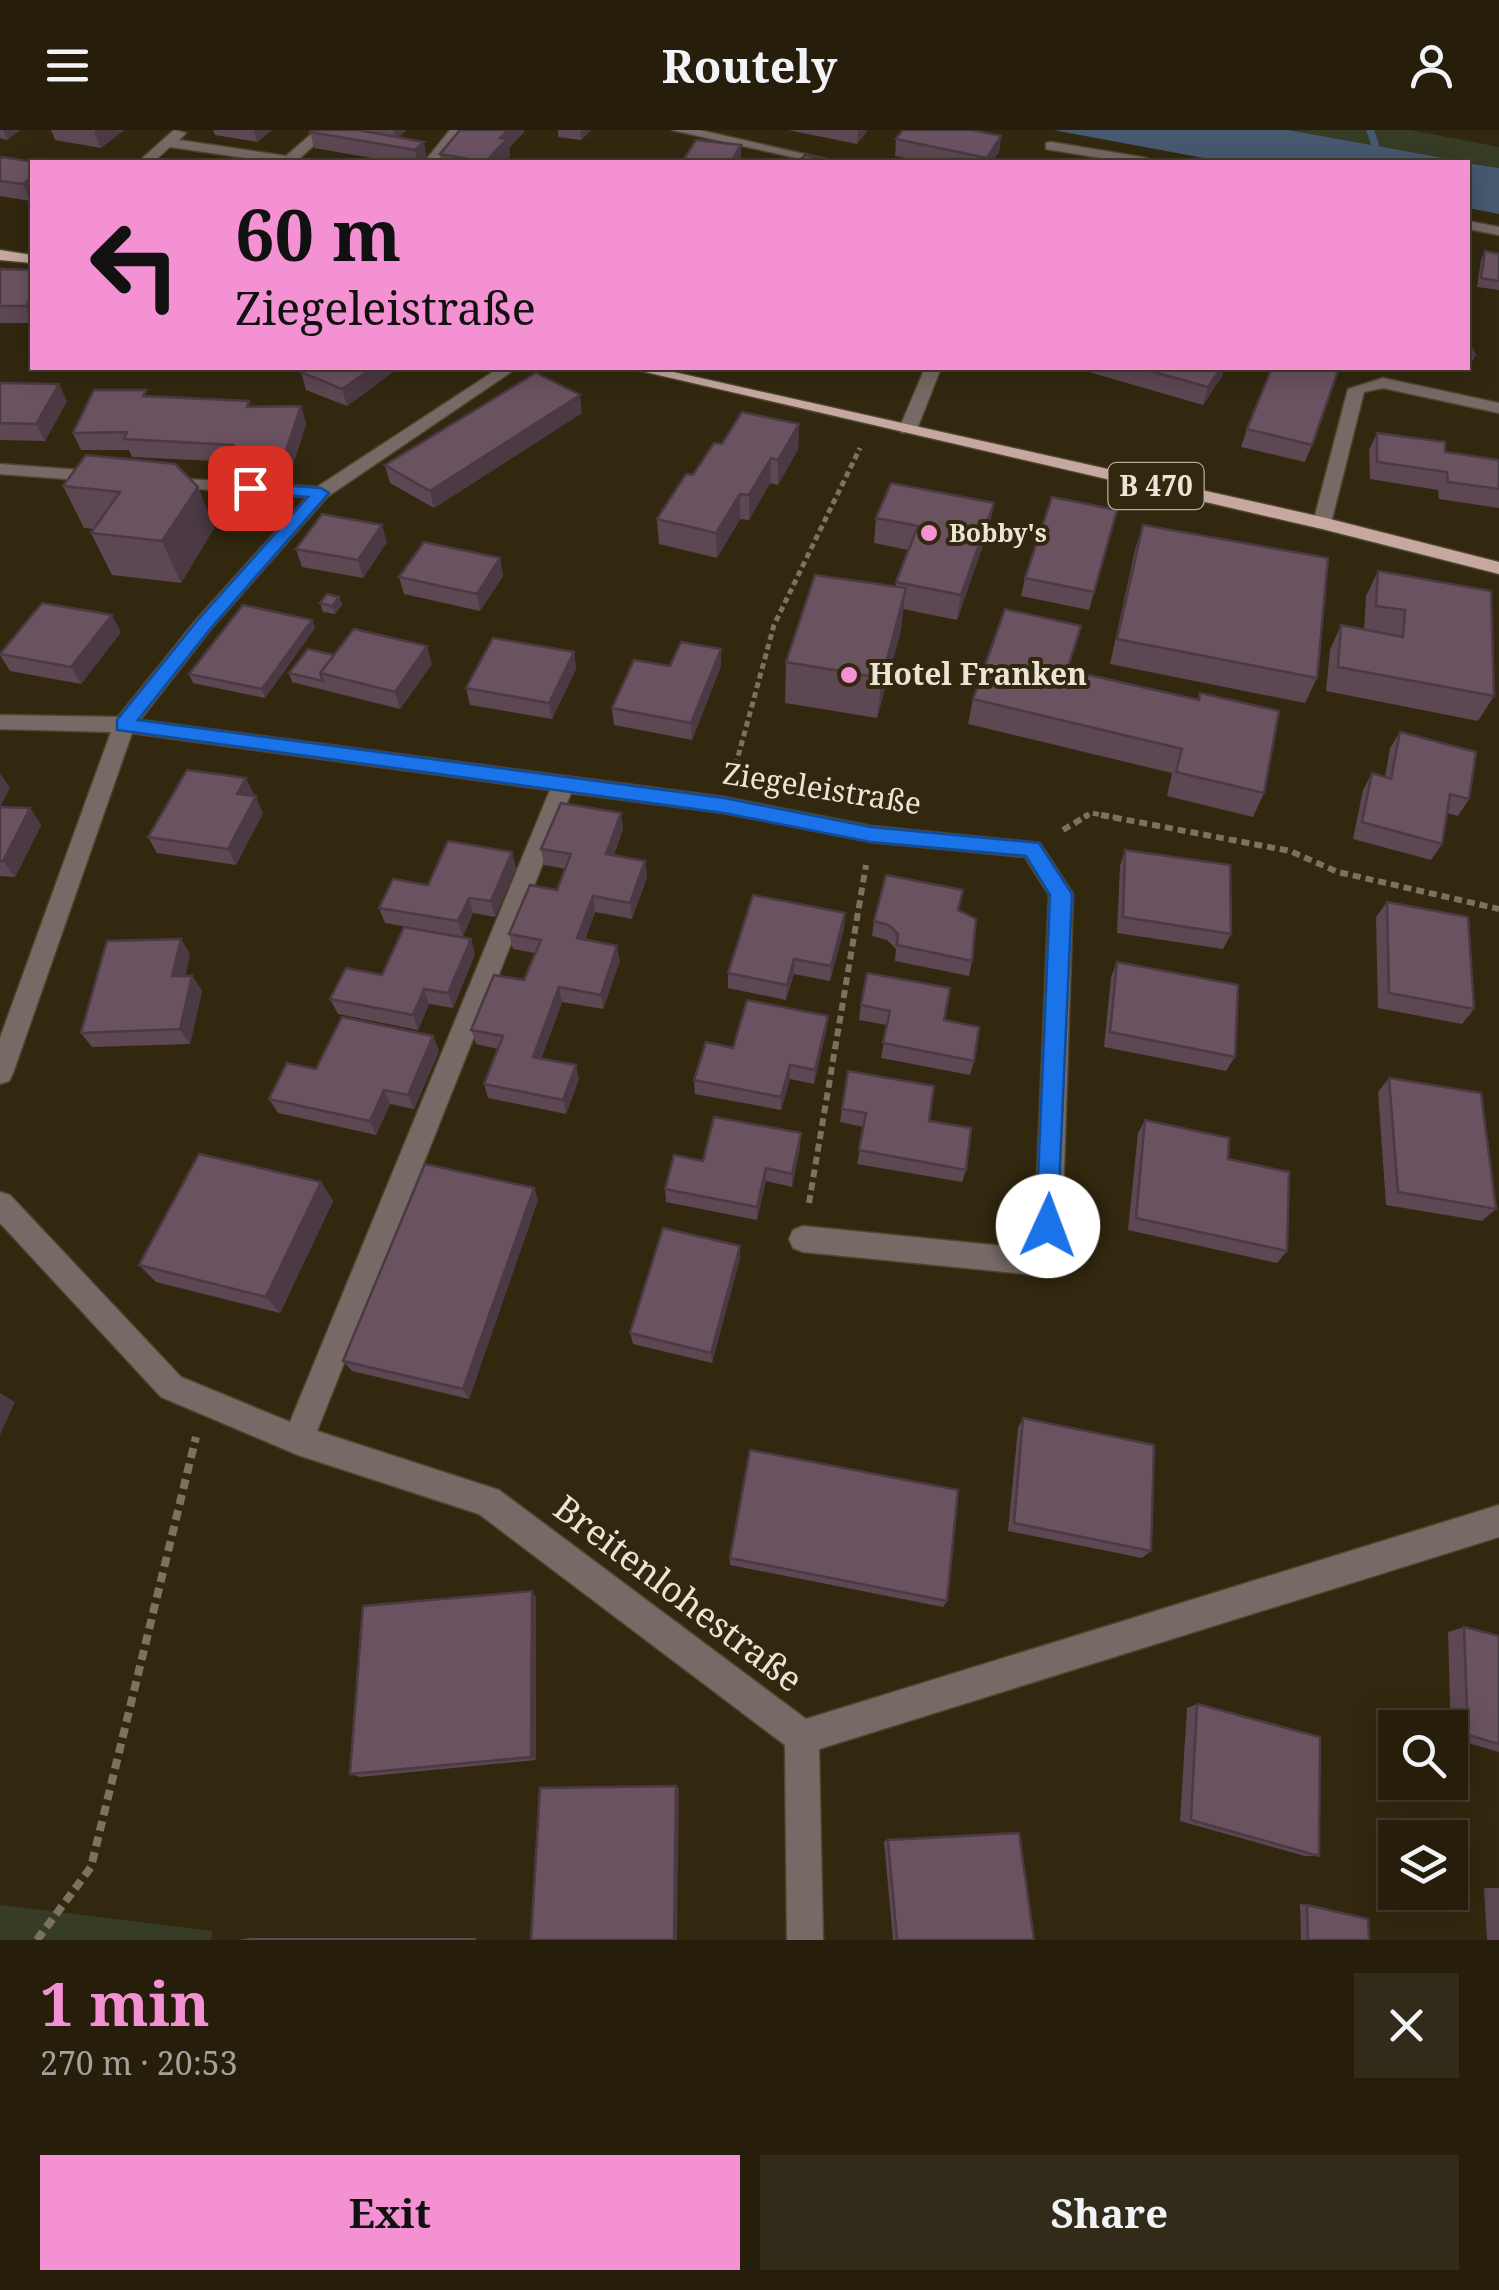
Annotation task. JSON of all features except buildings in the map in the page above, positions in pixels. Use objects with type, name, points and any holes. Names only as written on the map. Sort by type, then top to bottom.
[{"type":"main road","points":[[0,255],[30,258]]},
{"type":"main road","name":"B 470","points":[[645,370],[1322,523],[1499,568]]},
{"type":"street","points":[[147,160],[183,130]]},
{"type":"street","points":[[295,160],[324,130]]},
{"type":"street","points":[[433,160],[457,130]]},
{"type":"street","points":[[678,130],[822,160]]},
{"type":"street","points":[[1050,138],[1139,160]]},
{"type":"street","points":[[168,143],[280,160]]},
{"type":"street","points":[[1470,225],[1499,231]]},
{"type":"street","points":[[0,1072],[124,725],[203,625],[321,493],[507,370]]},
{"type":"street","points":[[908,429],[932,370]]},
{"type":"street","points":[[1322,523],[1356,389],[1383,383],[1499,408]]},
{"type":"street","points":[[0,469],[321,493]]},
{"type":"street","name":"Ziegeleistraße","points":[[0,722],[124,725],[724,805],[871,834],[1032,849]]},
{"type":"street","points":[[298,1440],[563,785]]},
{"type":"street","points":[[804,1238],[1047,1263],[1061,894],[1032,849]]},
{"type":"street","name":"Breitenlohestraße","points":[[0,1204],[171,1387],[298,1440],[488,1501],[802,1738],[1499,1521]]},
{"type":"street","points":[[802,1738],[805,1940]]},
{"type":"path","points":[[724,805],[774,626],[875,420]]},
{"type":"path","points":[[1032,849],[1091,813],[1290,851],[1338,872],[1499,909]]},
{"type":"path","points":[[804,1238],[871,834]]},
{"type":"path","points":[[37,1940],[91,1867],[204,1402]]},
{"type":"green space","points":[[1288,130],[1410,130],[1499,147],[1499,168]]},
{"type":"green space","points":[[0,1905],[213,1931],[211,1940],[0,1940]]},
{"type":"water","points":[[1053,130],[1288,130],[1455,160],[1214,160]]},
{"type":"water","points":[[1470,163],[1499,168],[1499,214],[1470,208]]},
{"type":"waterway","points":[[1370,130],[1380,160]]},
{"type":"place","name":"Bobby's","points":[[929,533]]},
{"type":"place","name":"Hotel Franken","points":[[849,675]]},
{"type":"route","points":[[250,488],[321,493],[203,625],[124,725],[724,805],[871,834],[1032,849],[1061,894],[1048,1226]]}]
